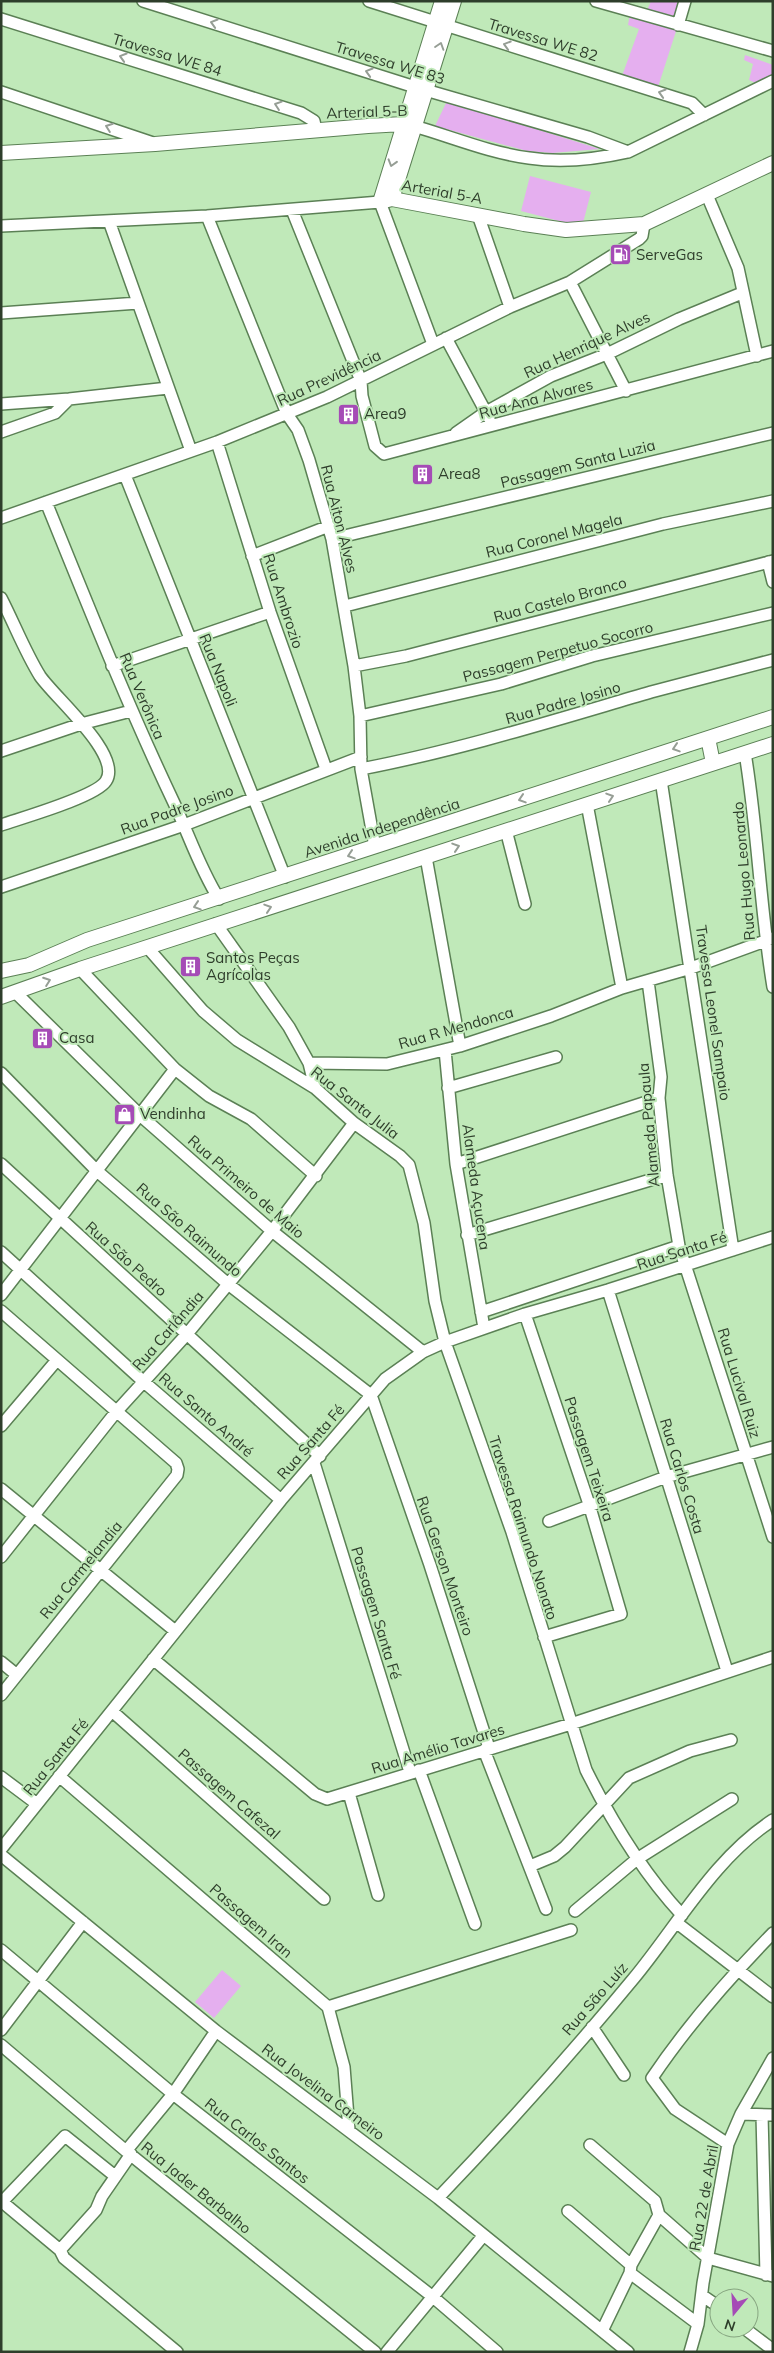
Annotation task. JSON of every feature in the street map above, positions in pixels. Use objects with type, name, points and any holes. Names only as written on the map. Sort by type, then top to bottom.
[{"type":"main road","points":[[441,24],[442,1]]},
{"type":"main road","points":[[386,201],[441,24],[454,1]]},
{"type":"main road","name":"Arterial 5-B","points":[[1,153],[155,144],[316,130],[409,125]]},
{"type":"main road","name":"Arterial 5-A","points":[[386,201],[566,230],[644,224],[773,163]]},
{"type":"main road","name":"Avenida Independência","points":[[1,971],[29,965],[87,940],[219,899],[773,717]]},
{"type":"main road","points":[[708,738],[713,764]]},
{"type":"main road","points":[[1,997],[216,924],[773,744]]},
{"type":"street","name":"Travessa WE 83","points":[[143,1],[421,88],[588,137],[628,152]]},
{"type":"street","name":"Travessa WE 82","points":[[369,1],[692,102],[704,114]]},
{"type":"street","points":[[596,1],[773,51]]},
{"type":"street","points":[[678,25],[685,1]]},
{"type":"street","name":"Travessa WE 84","points":[[1,19],[301,113],[314,121],[316,130]]},
{"type":"street","name":"Arterial 5-B","points":[[409,125],[508,154],[530,158],[580,159],[606,157],[628,152],[773,81]]},
{"type":"street","points":[[1,92],[155,144]]},
{"type":"street","points":[[707,195],[738,268],[756,356]]},
{"type":"street","points":[[386,201],[433,344]]},
{"type":"street","name":"Arterial 5-A","points":[[1,226],[207,216],[386,201]]},
{"type":"street","points":[[292,210],[361,381]]},
{"type":"street","points":[[478,215],[510,307]]},
{"type":"street","name":"Rua Aiton Alves","points":[[207,216],[287,414],[298,430],[329,526],[345,606],[354,666],[360,716],[361,769],[375,847]]},
{"type":"street","points":[[109,221],[191,451]]},
{"type":"street","name":"Rua Previdência","points":[[1,518],[216,442],[287,414],[361,381],[510,307],[570,282],[639,239],[642,236],[644,224]]},
{"type":"street","points":[[570,282],[626,391]]},
{"type":"street","name":"Rua Henrique Alves","points":[[451,437],[486,412],[551,376],[607,354],[678,318],[742,293]]},
{"type":"street","points":[[1,313],[138,303]]},
{"type":"street","points":[[446,338],[492,426]]},
{"type":"street","name":"Rua Ana Alvares","points":[[361,381],[362,396],[375,446],[380,452],[390,454],[773,352]]},
{"type":"street","points":[[1,404],[69,399],[168,388]]},
{"type":"street","points":[[1,432],[55,413],[69,399]]},
{"type":"street","name":"Passagem Santa Luzia","points":[[332,539],[773,433]]},
{"type":"street","name":"Rua Ambrozio","points":[[216,442],[270,612],[326,769]]},
{"type":"street","name":"Rua Napoli","points":[[125,474],[285,877]]},
{"type":"street","name":"Rua Coronel Magela","points":[[345,606],[663,524],[773,501]]},
{"type":"street","name":"Rua Verônica","points":[[46,502],[131,711],[184,825],[205,878],[219,899]]},
{"type":"street","points":[[252,556],[329,526]]},
{"type":"street","points":[[770,561],[773,582]]},
{"type":"street","name":"Rua Castelo Branco","points":[[354,666],[406,656],[770,561]]},
{"type":"street","points":[[1,598],[5,616],[40,676],[94,737],[107,764],[108,775],[106,782],[92,792],[1,825]]},
{"type":"street","points":[[112,666],[270,612]]},
{"type":"street","name":"Passagem Perpetuo Socorro","points":[[360,716],[491,686],[592,656],[768,614]]},
{"type":"street","name":"Rua Padre Josino","points":[[361,769],[414,759],[529,729],[652,692],[773,660]]},
{"type":"street","points":[[1,751],[82,724],[131,711]]},
{"type":"street","name":"Rua Hugo Leonardo","points":[[745,753],[752,793],[773,987]]},
{"type":"street","name":"Rua Padre Josino","points":[[1,886],[184,825],[361,757]]},
{"type":"street","name":"Travessa Leonel Sampaio","points":[[661,780],[733,1250]]},
{"type":"street","points":[[587,804],[622,988]]},
{"type":"street","points":[[506,830],[525,904]]},
{"type":"street","points":[[426,857],[460,1046]]},
{"type":"street","points":[[216,924],[289,1027],[309,1063],[315,1088]]},
{"type":"street","name":"Rua R Mendonca","points":[[309,1063],[387,1064],[460,1046],[551,1016],[622,988],[691,968],[769,939]]},
{"type":"street","name":"Rua Santa Julia","points":[[147,947],[203,1011],[230,1034],[315,1088],[354,1123],[400,1156],[409,1165],[424,1224],[434,1301],[445,1342]]},
{"type":"street","points":[[80,969],[176,1069],[208,1096],[251,1119],[316,1176]]},
{"type":"street","name":"Alameda Papaula","points":[[648,981],[661,1077],[659,1098],[667,1175],[679,1246],[686,1266]]},
{"type":"street","name":"Rua Primeiro de Maio","points":[[15,992],[141,1116],[272,1231],[423,1352]]},
{"type":"street","name":"Alameda Açucena","points":[[444,1050],[456,1164],[484,1328]]},
{"type":"street","points":[[448,1088],[556,1057]]},
{"type":"street","points":[[1,1295],[96,1169],[141,1116],[176,1069]]},
{"type":"street","name":"Rua São Raimundo","points":[[1,1073],[96,1169],[228,1284],[371,1395]]},
{"type":"street","points":[[456,1164],[659,1098]]},
{"type":"street","name":"Rua Carlândia","points":[[1,1557],[35,1517],[116,1412],[188,1334],[272,1231],[316,1176],[354,1123]]},
{"type":"street","name":"Rua São Pedro","points":[[1,1164],[59,1219],[188,1334],[317,1459]]},
{"type":"street","points":[[467,1234],[667,1175]]},
{"type":"street","name":"Rua Santa Fé","points":[[1,1849],[113,1712],[174,1630],[280,1500],[386,1379],[423,1352],[445,1342],[525,1314],[686,1266],[773,1237]]},
{"type":"street","points":[[480,1312],[679,1246]]},
{"type":"street","name":"Rua Santo André","points":[[1,1252],[144,1382],[280,1500]]},
{"type":"street","name":"Rua Lucival Ruiz","points":[[686,1266],[773,1537]]},
{"type":"street","name":"Rua Carlos Costa","points":[[608,1290],[727,1671]]},
{"type":"street","points":[[1,1311],[116,1412]]},
{"type":"street","name":"Passagem Teixeira","points":[[525,1314],[589,1504],[621,1614],[544,1637]]},
{"type":"street","name":"Travessa Raimundo Nonato","points":[[445,1342],[512,1532],[586,1770],[603,1804],[637,1859],[679,1919],[736,1970],[773,1997]]},
{"type":"street","points":[[1,1426],[57,1360]]},
{"type":"street","name":"Rua Gerson Monteiro","points":[[371,1395],[430,1565],[487,1749],[546,1909]]},
{"type":"street","name":"Rua Carmelandia","points":[[1,1695],[177,1475],[176,1463],[116,1412]]},
{"type":"street","points":[[549,1521],[589,1504],[666,1477],[773,1447]]},
{"type":"street","name":"Passagem Santa Fé","points":[[317,1459],[415,1771],[475,1924]]},
{"type":"street","points":[[1,1489],[174,1630]]},
{"type":"street","name":"Rua Amélio Tavares","points":[[153,1659],[315,1794],[327,1799],[571,1724],[773,1657]]},
{"type":"street","points":[[1,1662],[17,1675]]},
{"type":"street","name":"Passagem Cafezal","points":[[113,1712],[324,1899]]},
{"type":"street","points":[[530,1866],[554,1856],[565,1847],[629,1778],[690,1751],[730,1740]]},
{"type":"street","name":"Passagem Iran","points":[[59,1776],[328,2007]]},
{"type":"street","points":[[1,1777],[37,1804]]},
{"type":"street","points":[[349,1793],[378,1895]]},
{"type":"street","points":[[575,1911],[637,1859],[732,1799]]},
{"type":"street","name":"Rua São Luíz","points":[[438,2198],[636,1977],[679,1919],[752,1833],[773,1820]]},
{"type":"street","name":"Rua Jovelina Carneiro","points":[[1,1854],[216,2031],[438,2198],[628,2352]]},
{"type":"street","points":[[1,2030],[83,1922]]},
{"type":"street","points":[[349,2130],[344,2067],[328,2007],[571,1930]]},
{"type":"street","points":[[728,2144],[675,2109],[652,2078],[736,1970],[773,1933]]},
{"type":"street","name":"Rua Carlos Santos","points":[[1,1950],[40,1980],[173,2094],[433,2297],[497,2352]]},
{"type":"street","points":[[592,2027],[624,2075]]},
{"type":"street","points":[[60,2250],[96,2210],[102,2196],[128,2152],[173,2094],[216,2031]]},
{"type":"street","name":"Rua Jader Barbalho","points":[[1,2045],[128,2152],[375,2352]]},
{"type":"street","name":"Rua 22 de Abril","points":[[692,2351],[728,2144],[741,2114],[773,2058]]},
{"type":"street","points":[[590,2145],[655,2201],[660,2215],[708,2258],[770,2275],[767,2115],[741,2114]]},
{"type":"street","points":[[115,2176],[65,2136],[2,2201],[60,2250],[64,2258],[177,2352]]},
{"type":"street","points":[[568,2212],[631,2269],[698,2324]]},
{"type":"street","points":[[602,2332],[631,2269],[660,2215]]},
{"type":"street","points":[[387,2352],[483,2236]]},
{"type":"street","points":[[703,2296],[709,2300]]},
{"type":"street","points":[[757,2338],[773,2350]]},
{"type":"shaded area","points":[[651,1],[681,1],[676,19],[646,13]]},
{"type":"shaded area","points":[[630,14],[678,25],[658,87],[622,76],[639,29],[628,25]]},
{"type":"shaded area","points":[[745,55],[773,65],[773,76],[758,84],[749,80],[753,64],[744,60]]},
{"type":"shaded area","points":[[447,101],[600,149],[552,153],[527,151],[435,126]]},
{"type":"shaded area","points":[[530,176],[591,192],[582,227],[521,211]]},
{"type":"shaded area","points":[[222,1970],[241,1986],[214,2018],[195,2002]]},
{"type":"place","name":"ServeGas","points":[[620,255]]},
{"type":"place","name":"Area9","points":[[348,414]]},
{"type":"place","name":"Area8","points":[[422,474]]},
{"type":"place","name":"Santos Peças Agrícolas","points":[[190,967]]},
{"type":"place","name":"Casa","points":[[43,1038]]},
{"type":"place","name":"Vendinha","points":[[124,1114]]}]
